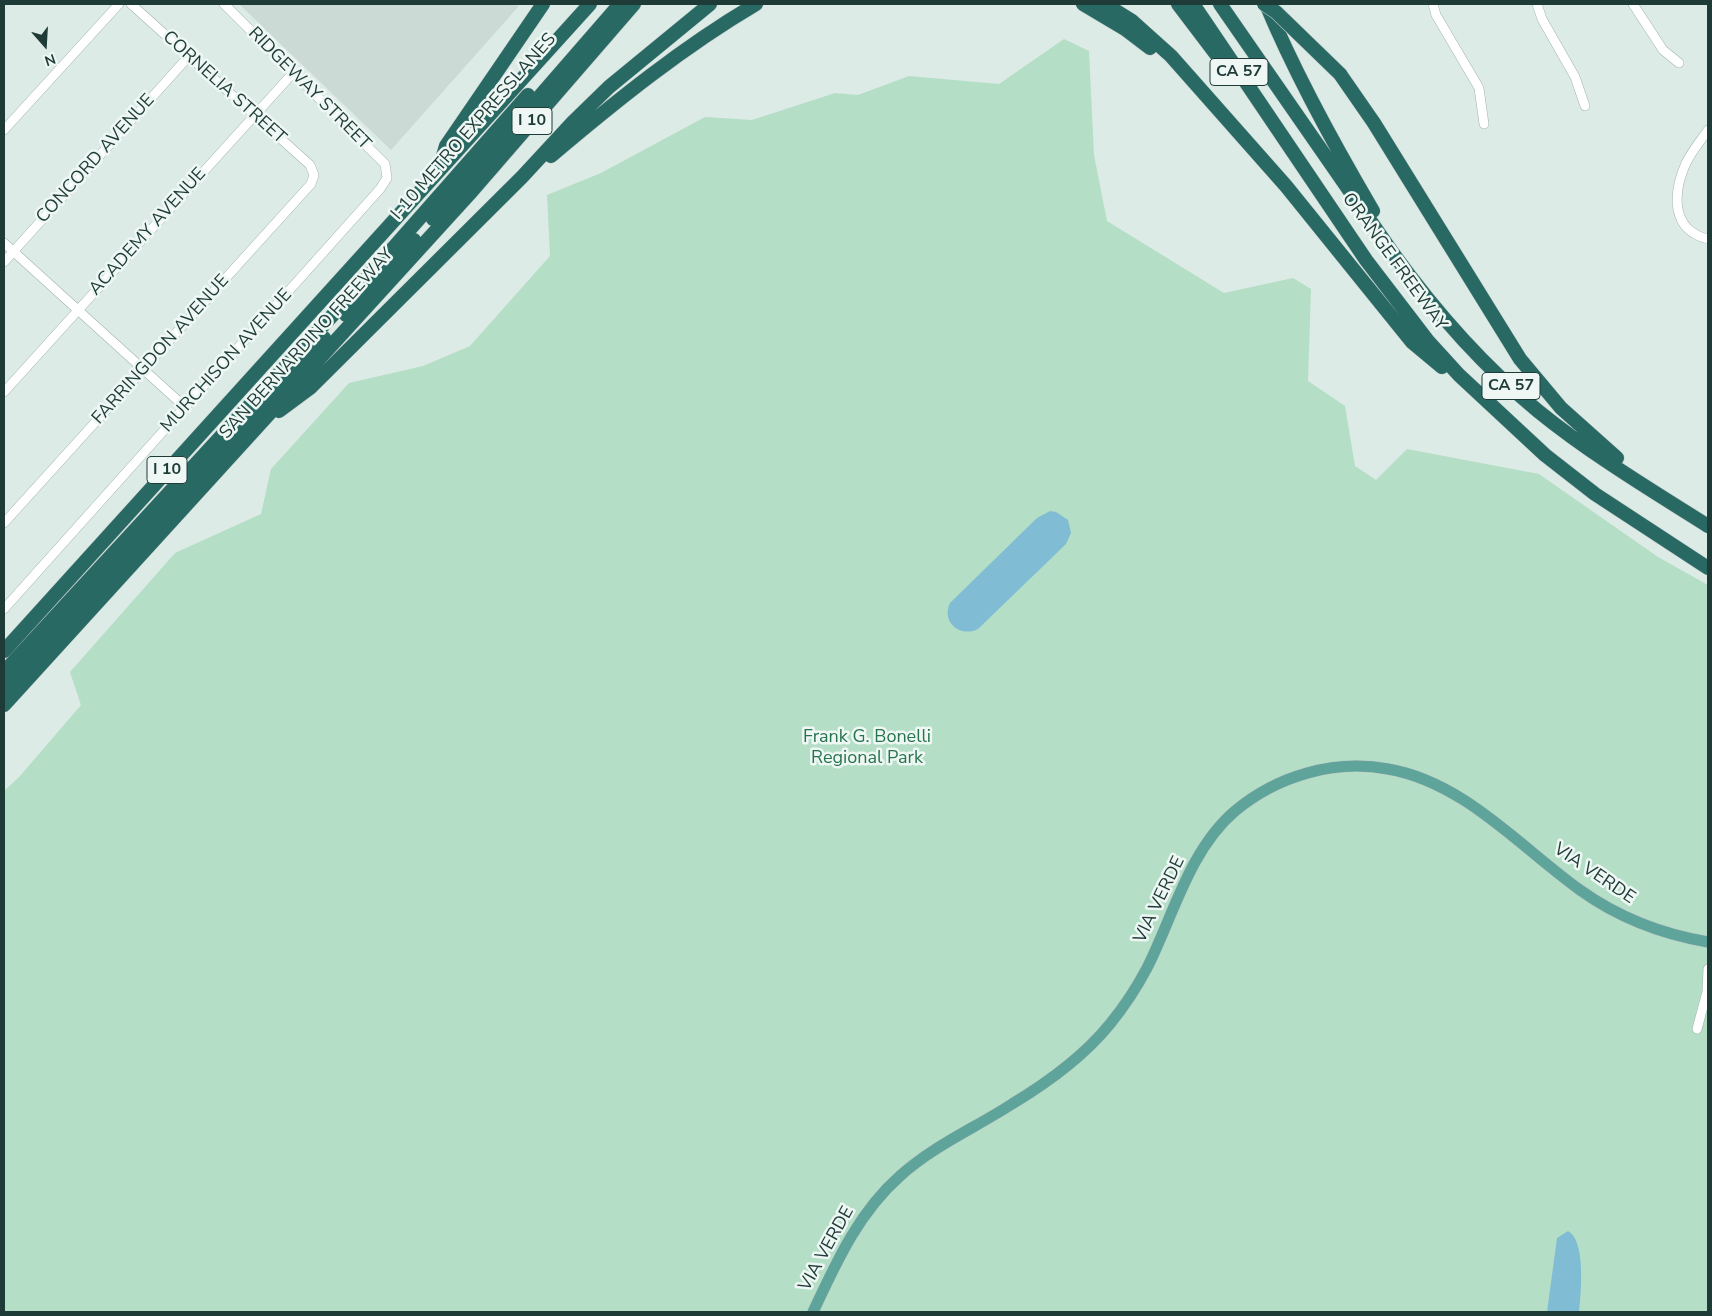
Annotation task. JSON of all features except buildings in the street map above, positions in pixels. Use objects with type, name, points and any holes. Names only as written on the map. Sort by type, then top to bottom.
[{"type":"highway","points":[[438,174],[446,146],[542,4]]},
{"type":"highway","name":"SAN BERNARDINO FREEWAY","points":[[4,651],[307,314],[438,174],[590,4]]},
{"type":"highway","name":"I-10 METRO EXPRESSLANES","points":[[4,672],[366,279],[607,4]]},
{"type":"highway","name":"I-10 METRO EXPRESSLANES","points":[[4,688],[429,224],[620,4]]},
{"type":"highway","name":"SAN BERNARDINO FREEWAY","points":[[4,705],[472,191],[634,4]]},
{"type":"highway","points":[[256,428],[310,388],[522,177],[609,87],[710,4]]},
{"type":"highway","points":[[522,177],[658,70],[719,26],[756,4]]},
{"type":"highway","points":[[1083,4],[1125,29],[1192,81]]},
{"type":"highway","points":[[1105,4],[1132,21],[1171,56],[1286,186],[1412,342],[1495,410]]},
{"type":"highway","points":[[1178,4],[1285,140]]},
{"type":"highway","name":"ORANGE FREEWAY","points":[[1193,4],[1398,305],[1459,375],[1545,455],[1595,494],[1708,568]]},
{"type":"highway","name":"ORANGE FREEWAY","points":[[1220,4],[1419,290],[1467,345],[1538,411],[1655,492],[1708,526]]},
{"type":"highway","points":[[1265,4],[1304,87],[1333,143],[1380,223],[1392,252]]},
{"type":"highway","points":[[1265,4],[1276,12],[1340,74],[1374,123],[1520,359],[1561,408],[1655,492]]},
{"type":"main road","name":"VIA VERDE","points":[[812,1312],[846,1244],[872,1203],[901,1175],[936,1149],[1014,1104],[1052,1076],[1086,1048],[1110,1023],[1146,970],[1188,875],[1210,841],[1233,813],[1257,796],[1292,778],[1332,767],[1356,766],[1390,769],[1423,778],[1443,788],[1489,818],[1581,891],[1612,909],[1657,931],[1708,942]]},
{"type":"street","points":[[4,130],[118,4]]},
{"type":"street","name":"CORNELIA STREET","points":[[131,4],[310,165],[314,174]]},
{"type":"street","name":"RIDGEWAY STREET","points":[[224,4],[384,164],[387,178]]},
{"type":"street","points":[[1433,4],[1436,15],[1479,88],[1484,124]]},
{"type":"street","points":[[1537,4],[1542,19],[1575,77],[1585,106]]},
{"type":"street","points":[[1633,4],[1662,50],[1679,63]]},
{"type":"street","name":"CONCORD AVENUE","points":[[4,262],[189,56]]},
{"type":"street","name":"ACADEMY AVENUE","points":[[4,392],[293,73]]},
{"type":"street","points":[[1708,130],[1686,162],[1676,194],[1678,214],[1688,230],[1708,239]]},
{"type":"street","name":"FARRINGDON AVENUE","points":[[4,523],[311,184],[314,174]]},
{"type":"street","name":"MURCHISON AVENUE","points":[[4,609],[186,408],[380,189],[387,178]]},
{"type":"street","points":[[4,243],[186,408]]},
{"type":"street","points":[[1697,1029],[1707,992],[1708,969]]},
{"type":"shaded area","points":[[239,4],[508,4],[519,6],[391,150]]},
{"type":"green space","name":"Frank G. Bonelli Regional Park","points":[[1064,39],[1089,51],[1094,155],[1107,221],[1224,293],[1293,278],[1311,289],[1308,381],[1345,406],[1355,466],[1376,480],[1407,449],[1539,474],[1658,557],[1708,585],[1708,1312],[4,1312],[4,791],[20,776],[81,705],[70,672],[175,553],[261,514],[271,469],[349,383],[423,366],[470,346],[550,256],[547,195],[601,173],[705,117],[752,120],[835,93],[858,95],[909,76],[999,84]]},
{"type":"water","points":[[1050,511],[1056,512],[1068,520],[1071,533],[1066,544],[978,629],[971,631],[959,630],[950,622],[948,616],[950,603],[1037,518]]},
{"type":"water","points":[[1568,1231],[1574,1236],[1580,1256],[1579,1312],[1547,1312],[1557,1238]]}]
